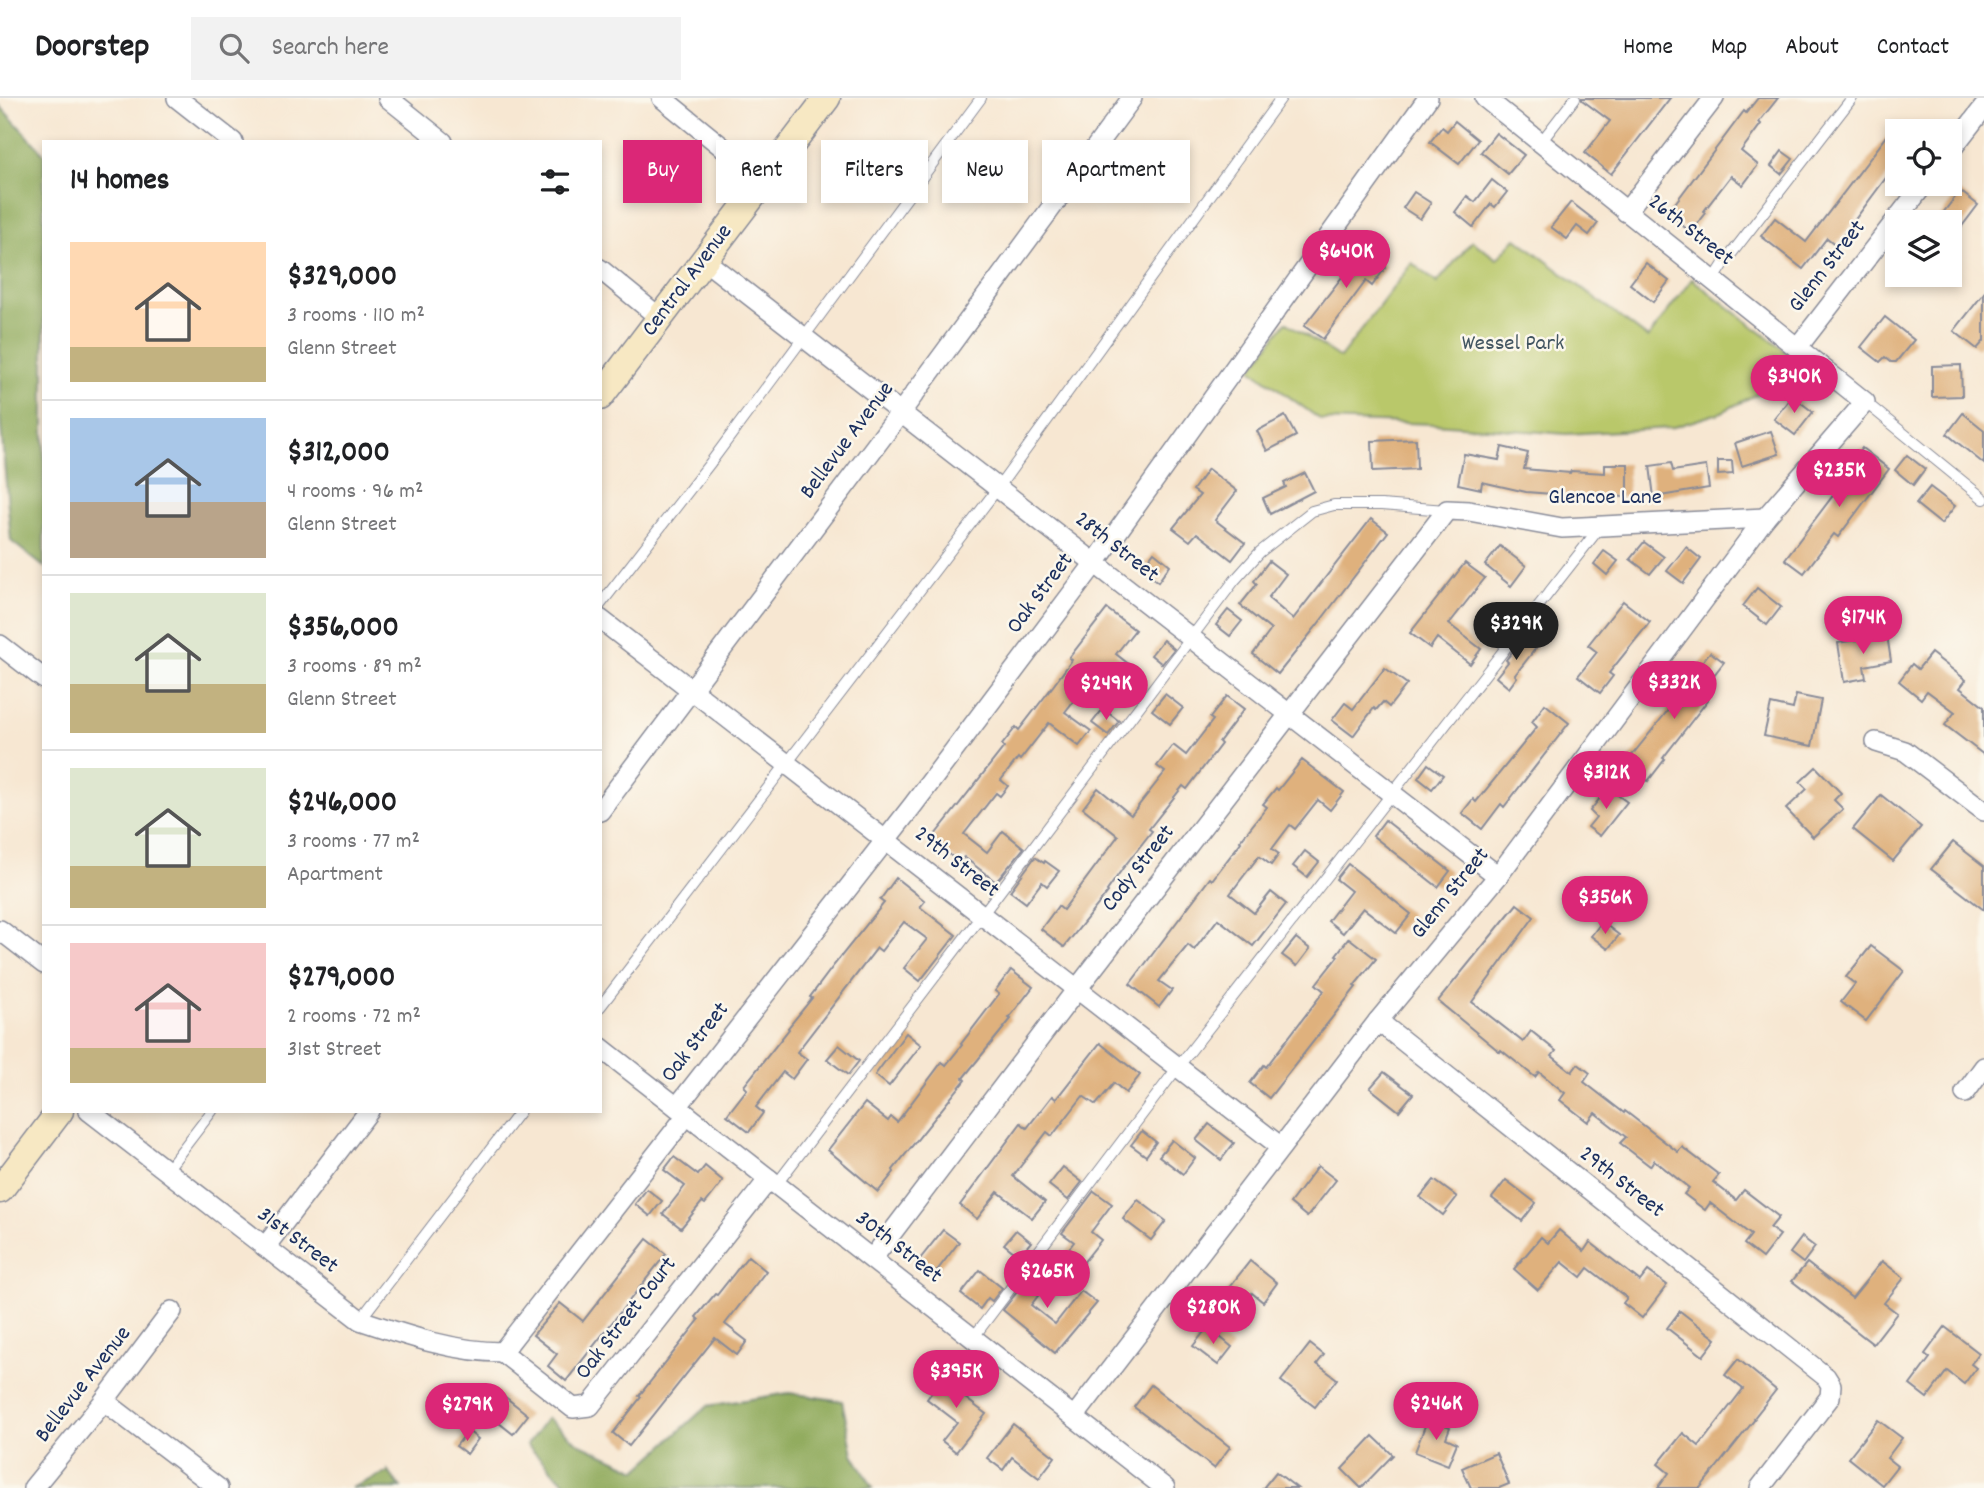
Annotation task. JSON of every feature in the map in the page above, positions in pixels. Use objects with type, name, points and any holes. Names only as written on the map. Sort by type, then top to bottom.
[{"type":"street","points":[[177,98],[230,140]]},
{"type":"street","points":[[388,98],[440,140]]},
{"type":"street","points":[[662,98],[716,142]]},
{"type":"street","name":"Central Avenue","points":[[795,140],[827,98]]},
{"type":"street","name":"Bellevue Avenue","points":[[602,808],[901,412],[1132,98]]},
{"type":"street","name":"Oak Street","points":[[502,1352],[1095,563],[1428,98]]},
{"type":"street","name":"26th Street","points":[[1485,98],[1865,402]]},
{"type":"street","points":[[1626,212],[1714,98]]},
{"type":"street","points":[[1962,135],[1984,107]]},
{"type":"street","name":"Glenn Street","points":[[1797,348],[1915,196]]},
{"type":"street","name":"Central Avenue","points":[[602,394],[747,203]]},
{"type":"street","name":"28th Street","points":[[704,260],[1498,876]]},
{"type":"street","points":[[602,271],[660,318]]},
{"type":"street","name":"Glenn Street","points":[[1074,1417],[1378,1021],[1498,876],[1765,518],[1865,402]]},
{"type":"street","name":"Glencoe Lane","points":[[1447,510],[1469,511],[1562,528],[1765,518]]},
{"type":"street","name":"Cody Street","points":[[872,1259],[1447,510]]},
{"type":"street","name":"29th Street","points":[[602,620],[1281,1147]]},
{"type":"street","points":[[0,645],[42,677]]},
{"type":"street","points":[[1876,743],[1905,751],[1984,811]]},
{"type":"street","points":[[0,930],[42,962]]},
{"type":"street","name":"29th Street","points":[[1378,1021],[1826,1377],[1831,1385],[1830,1397],[1760,1488]]},
{"type":"street","name":"30th Street","points":[[602,1049],[1165,1488]]},
{"type":"street","points":[[1965,1093],[1984,1067]]},
{"type":"street","points":[[0,1190],[58,1113]]},
{"type":"street","name":"31st Street","points":[[92,1113],[360,1320],[405,1335],[482,1352],[502,1352]]},
{"type":"street","points":[[265,1247],[367,1113]]},
{"type":"street","name":"Oak Street Court","points":[[502,1352],[573,1408],[590,1406],[772,1182]]},
{"type":"street","name":"Bellevue Avenue","points":[[33,1488],[104,1401],[172,1311]]},
{"type":"street","points":[[104,1401],[218,1488]]},
{"type":"lane","points":[[602,602],[711,461],[981,98]]},
{"type":"lane","points":[[602,1004],[998,488],[1281,98]]},
{"type":"lane","points":[[1541,142],[1575,98]]},
{"type":"lane","points":[[1713,281],[1852,98]]},
{"type":"lane","points":[[1865,402],[1984,499]]},
{"type":"lane","points":[[772,1182],[982,915],[1234,581],[1260,552],[1312,511],[1334,505],[1447,510]]},
{"type":"lane","points":[[973,1338],[1178,1067],[1601,526]]},
{"type":"lane","points":[[166,1171],[210,1113]]},
{"type":"lane","points":[[360,1320],[518,1113]]},
{"type":"green space","points":[[0,106],[42,152],[42,565],[11,541],[0,415]]},
{"type":"green space","name":"Wessel Park","points":[[1516,238],[1648,338],[1692,279],[1807,368],[1722,412],[1671,428],[1566,434],[1435,424],[1321,420],[1251,369],[1286,322],[1340,358],[1412,263],[1437,283],[1472,241],[1497,259]]},
{"type":"green space","points":[[789,1393],[842,1401],[853,1454],[873,1488],[570,1488],[527,1445],[547,1418],[578,1443],[637,1470],[707,1406]]},
{"type":"green space","points":[[388,1472],[401,1488],[351,1488]]},
{"type":"building","points":[[1582,98],[1670,98],[1611,174],[1585,153],[1610,121]]},
{"type":"building","points":[[1758,98],[1778,98],[1741,151],[1758,165],[1743,185],[1731,176],[1691,232],[1667,214],[1744,111],[1746,113]]},
{"type":"building","points":[[1455,121],[1478,140],[1459,164],[1430,142],[1442,127],[1447,131]]},
{"type":"building","points":[[1496,133],[1524,155],[1508,174],[1481,152]]},
{"type":"building","points":[[1885,139],[1885,179],[1836,245],[1827,238],[1803,269],[1761,236],[1775,218],[1806,242]]},
{"type":"building","points":[[1782,151],[1793,159],[1781,174],[1771,166]]},
{"type":"building","points":[[1492,180],[1507,192],[1495,207],[1491,204],[1473,227],[1455,212],[1467,196],[1475,202]]},
{"type":"building","points":[[1414,192],[1431,203],[1420,219],[1403,208]]},
{"type":"building","points":[[1962,193],[1978,205],[1962,226],[1962,210],[1945,210],[1956,196],[1962,196]]},
{"type":"building","points":[[1571,202],[1598,223],[1589,235],[1577,226],[1567,239],[1551,227]]},
{"type":"building","points":[[1358,244],[1386,267],[1372,286],[1366,281],[1323,339],[1304,326],[1349,268],[1343,263]]},
{"type":"building","points":[[1646,263],[1669,281],[1653,302],[1630,284]]},
{"type":"building","points":[[1984,293],[1984,341],[1977,349],[1954,331]]},
{"type":"building","points":[[1885,317],[1914,340],[1896,362],[1885,357],[1880,362],[1861,347]]},
{"type":"building","points":[[1961,365],[1962,396],[1932,397],[1932,366]]},
{"type":"building","points":[[1792,396],[1813,412],[1795,435],[1774,419]]},
{"type":"building","points":[[1963,413],[1984,430],[1984,464],[1947,434]]},
{"type":"building","points":[[1285,416],[1296,436],[1267,451],[1257,431]]},
{"type":"building","points":[[1771,431],[1779,454],[1742,466],[1735,443]]},
{"type":"building","points":[[1416,439],[1417,469],[1373,471],[1372,441]]},
{"type":"building","points":[[1502,447],[1528,453],[1524,469],[1605,473],[1605,464],[1628,464],[1628,497],[1526,492],[1482,482],[1481,489],[1458,484],[1464,454],[1499,460]]},
{"type":"building","points":[[1862,448],[1889,469],[1838,537],[1834,534],[1804,573],[1785,559],[1853,469],[1848,466]]},
{"type":"building","points":[[1907,455],[1925,469],[1913,485],[1895,470]]},
{"type":"building","points":[[1718,461],[1732,461],[1733,474],[1718,475]]},
{"type":"building","points":[[1671,463],[1673,471],[1706,466],[1709,488],[1654,497],[1650,466]]},
{"type":"building","points":[[1208,469],[1237,491],[1215,520],[1245,543],[1232,560],[1197,533],[1190,541],[1173,528],[1200,495],[1193,490]]},
{"type":"building","points":[[1305,473],[1314,491],[1270,514],[1263,498],[1286,487],[1284,483]]},
{"type":"building","points":[[1930,487],[1955,506],[1941,524],[1916,504]]},
{"type":"building","points":[[1371,519],[1388,532],[1278,674],[1253,654],[1271,630],[1240,605],[1257,584],[1254,581],[1269,561],[1286,574],[1268,598],[1293,619]]},
{"type":"building","points":[[1644,542],[1664,557],[1650,574],[1630,559]]},
{"type":"building","points":[[1500,546],[1526,566],[1511,586],[1485,565]]},
{"type":"building","points":[[1686,547],[1701,559],[1683,583],[1667,571]]},
{"type":"building","points":[[1604,551],[1618,561],[1607,575],[1594,564]]},
{"type":"building","points":[[1154,552],[1170,565],[1158,582],[1141,569]]},
{"type":"building","points":[[1465,563],[1485,578],[1449,624],[1481,649],[1470,664],[1437,638],[1430,648],[1410,633]]},
{"type":"building","points":[[1757,588],[1781,607],[1767,625],[1743,606]]},
{"type":"building","points":[[1623,601],[1650,622],[1609,673],[1613,676],[1600,693],[1578,676],[1597,652],[1588,645]]},
{"type":"building","points":[[1107,609],[1135,630],[1116,654],[1145,677],[1133,692],[1100,667],[1065,712],[1091,731],[1079,746],[1049,723],[1001,780],[1008,786],[1000,796],[996,793],[964,834],[987,852],[1003,831],[1024,848],[996,882],[964,857],[959,862],[931,840],[1004,747],[1002,745],[1016,727],[1019,730],[1053,686],[1072,660],[1069,658]]},
{"type":"building","points":[[1228,610],[1242,621],[1230,636],[1216,625]]},
{"type":"building","points":[[1887,635],[1891,661],[1864,666],[1866,678],[1844,682],[1838,643]]},
{"type":"building","points":[[1523,638],[1536,648],[1515,675],[1517,677],[1509,688],[1496,677]]},
{"type":"building","points":[[1163,640],[1174,649],[1162,664],[1151,655]]},
{"type":"building","points":[[1710,652],[1724,662],[1700,693],[1708,700],[1648,781],[1625,764],[1697,674],[1694,672]]},
{"type":"building","points":[[1931,653],[1966,680],[1960,688],[1984,707],[1984,755],[1945,725],[1955,712],[1927,691],[1921,699],[1899,681],[1912,664],[1918,669]]},
{"type":"building","points":[[1385,668],[1407,684],[1389,707],[1383,702],[1376,710],[1374,708],[1353,736],[1332,720],[1345,703],[1353,709]]},
{"type":"building","points":[[1165,694],[1183,708],[1170,724],[1152,710]]},
{"type":"building","points":[[1796,695],[1821,700],[1812,746],[1764,736],[1771,704],[1793,709]]},
{"type":"building","points":[[1227,696],[1244,709],[1187,789],[1183,786],[1149,829],[1152,831],[1064,947],[1041,929],[1058,906],[1063,910],[1118,836],[1083,808],[1098,788],[1131,815],[1165,772],[1157,766],[1173,745],[1186,755],[1213,720],[1210,718]]},
{"type":"building","points":[[1545,704],[1569,723],[1504,807],[1501,804],[1482,829],[1462,813],[1473,799],[1476,802],[1537,727],[1532,722]]},
{"type":"building","points":[[1103,709],[1119,721],[1108,735],[1092,723]]},
{"type":"building","points":[[1302,760],[1344,792],[1330,810],[1318,800],[1295,829],[1290,825],[1272,849],[1279,854],[1271,865],[1259,856],[1230,894],[1254,913],[1271,892],[1286,904],[1253,946],[1218,919],[1194,950],[1188,945],[1159,981],[1172,990],[1159,1007],[1130,984],[1267,807],[1263,804]]},
{"type":"building","points":[[1428,764],[1443,775],[1432,789],[1418,778]]},
{"type":"building","points":[[1816,767],[1841,793],[1834,800],[1843,809],[1813,837],[1786,809],[1807,789],[1800,782]]},
{"type":"building","points":[[1608,788],[1627,802],[1600,836],[1588,827],[1596,817],[1590,811]]},
{"type":"building","points":[[1881,795],[1921,827],[1893,861],[1853,829]]},
{"type":"building","points":[[1385,820],[1450,871],[1438,887],[1373,836]]},
{"type":"building","points":[[1953,842],[1984,866],[1984,910],[1931,869]]},
{"type":"building","points":[[1305,851],[1319,862],[1307,877],[1293,866]]},
{"type":"building","points":[[1035,857],[1059,871],[1047,886],[1042,882],[1026,903],[1010,891]]},
{"type":"building","points":[[1348,864],[1411,914],[1396,933],[1363,908],[1343,933],[1328,921],[1351,891],[1336,879]]},
{"type":"building","points":[[896,878],[925,901],[920,907],[956,935],[920,981],[904,968],[927,939],[904,922],[881,951],[877,948],[797,1052],[807,1059],[792,1079],[783,1072],[756,1107],[763,1113],[749,1132],[727,1115],[747,1089],[744,1086],[884,903],[880,900]]},
{"type":"building","points":[[1593,878],[1610,892],[1591,915],[1574,902]]},
{"type":"building","points":[[1517,904],[1534,917],[1472,1002],[1523,1042],[1531,1031],[1556,1051],[1552,1056],[1572,1072],[1578,1064],[1590,1073],[1584,1082],[1678,1152],[1682,1147],[1719,1175],[1713,1182],[1736,1200],[1744,1190],[1779,1217],[1770,1228],[1780,1235],[1762,1258],[1744,1244],[1751,1235],[1710,1203],[1705,1210],[1684,1194],[1689,1188],[1654,1160],[1650,1166],[1620,1143],[1626,1137],[1595,1113],[1588,1122],[1560,1100],[1565,1093],[1539,1072],[1535,1077],[1438,1001]]},
{"type":"building","points":[[1602,922],[1619,935],[1608,949],[1591,936]]},
{"type":"building","points":[[1296,938],[1310,949],[1297,966],[1282,955]]},
{"type":"building","points":[[1349,938],[1376,959],[1269,1098],[1250,1083],[1264,1065],[1266,1067],[1324,991],[1316,984]]},
{"type":"building","points":[[1871,946],[1904,971],[1866,1021],[1841,1002],[1855,984],[1846,977]]},
{"type":"building","points":[[1011,970],[1033,987],[878,1192],[828,1150],[865,1103],[888,1121],[891,1117],[897,1122],[942,1062],[946,1065],[962,1045],[999,994],[995,991]]},
{"type":"building","points":[[906,1033],[921,1045],[889,1086],[875,1075]]},
{"type":"building","points":[[1100,1043],[1140,1075],[1126,1093],[1114,1083],[1096,1105],[1083,1096],[1052,1136],[1047,1132],[1013,1176],[1045,1202],[1032,1218],[998,1192],[977,1219],[960,1205],[1021,1123],[1027,1128],[1052,1096],[1056,1099]]},
{"type":"building","points":[[839,1045],[859,1061],[848,1075],[827,1059]]},
{"type":"building","points":[[1384,1072],[1413,1094],[1399,1111],[1370,1088]]},
{"type":"building","points":[[1209,1124],[1234,1143],[1221,1160],[1196,1140]]},
{"type":"building","points":[[1142,1131],[1156,1142],[1146,1156],[1131,1145]]},
{"type":"building","points":[[1172,1140],[1195,1158],[1183,1174],[1159,1156]]},
{"type":"building","points":[[674,1157],[698,1175],[705,1166],[723,1181],[681,1228],[663,1214],[685,1186],[664,1170]]},
{"type":"building","points":[[1318,1166],[1336,1180],[1307,1217],[1290,1203]]},
{"type":"building","points":[[1063,1167],[1082,1182],[1068,1200],[1049,1185]]},
{"type":"building","points":[[1434,1180],[1457,1197],[1443,1215],[1420,1197]]},
{"type":"building","points":[[1506,1180],[1536,1203],[1522,1221],[1492,1198]]},
{"type":"building","points":[[647,1189],[662,1201],[650,1216],[635,1204]]},
{"type":"building","points":[[1094,1191],[1112,1204],[1091,1232],[1101,1240],[1071,1278],[1055,1266],[1074,1242],[1062,1233]]},
{"type":"building","points":[[1138,1200],[1166,1221],[1151,1240],[1123,1219]]},
{"type":"building","points":[[943,1230],[959,1242],[932,1277],[916,1264]]},
{"type":"building","points":[[1016,1230],[1031,1242],[1019,1256],[1004,1244]]},
{"type":"building","points":[[1559,1230],[1584,1251],[1590,1242],[1640,1281],[1648,1271],[1667,1285],[1642,1318],[1623,1303],[1627,1298],[1588,1268],[1581,1277],[1562,1262],[1538,1290],[1514,1269],[1541,1237],[1548,1243]]},
{"type":"building","points":[[1802,1237],[1815,1247],[1803,1263],[1790,1253]]},
{"type":"building","points":[[647,1239],[666,1254],[566,1381],[548,1366],[557,1354],[533,1335],[560,1303],[583,1321]]},
{"type":"building","points":[[748,1256],[766,1271],[725,1324],[747,1341],[737,1355],[715,1338],[629,1446],[613,1433],[699,1320],[696,1317]]},
{"type":"building","points":[[1042,1260],[1057,1271],[1031,1305],[1055,1324],[1081,1291],[1097,1303],[1055,1353],[1003,1310]]},
{"type":"building","points":[[1250,1261],[1277,1283],[1263,1302],[1252,1293],[1237,1313],[1220,1299]]},
{"type":"building","points":[[1882,1261],[1904,1278],[1884,1303],[1897,1313],[1873,1344],[1792,1281],[1807,1263],[1852,1298]]},
{"type":"building","points":[[980,1270],[1002,1288],[992,1301],[988,1298],[980,1309],[961,1294]]},
{"type":"building","points":[[1680,1311],[1716,1339],[1703,1356],[1667,1328]]},
{"type":"building","points":[[1208,1327],[1232,1347],[1218,1365],[1193,1346]]},
{"type":"building","points":[[1945,1327],[1979,1353],[1971,1364],[1976,1368],[1964,1384],[1947,1371],[1927,1398],[1910,1385],[1930,1358],[1925,1354]]},
{"type":"building","points":[[1310,1344],[1324,1355],[1317,1364],[1337,1379],[1315,1407],[1281,1381]]},
{"type":"building","points":[[1738,1359],[1776,1390],[1700,1488],[1658,1488],[1669,1473],[1658,1464],[1683,1433],[1699,1446],[1743,1389],[1725,1375]]},
{"type":"building","points":[[949,1369],[964,1381],[956,1391],[986,1414],[956,1452],[942,1441],[957,1422],[927,1399]]},
{"type":"building","points":[[1151,1385],[1230,1447],[1214,1468],[1134,1407]]},
{"type":"building","points":[[494,1388],[528,1415],[513,1434],[479,1407]]},
{"type":"building","points":[[1428,1418],[1450,1427],[1446,1438],[1457,1443],[1448,1465],[1415,1452]]},
{"type":"building","points":[[1878,1420],[1902,1438],[1887,1458],[1897,1466],[1882,1485],[1848,1458]]},
{"type":"building","points":[[1013,1424],[1055,1457],[1039,1478],[1012,1457],[1003,1470],[987,1458]]},
{"type":"building","points":[[468,1431],[478,1439],[467,1454],[456,1446]]},
{"type":"building","points":[[1373,1436],[1393,1455],[1361,1488],[1342,1469]]},
{"type":"building","points":[[1496,1453],[1509,1484],[1499,1488],[1471,1488],[1462,1468]]},
{"type":"building","points":[[1276,1472],[1297,1488],[1263,1488]]}]
